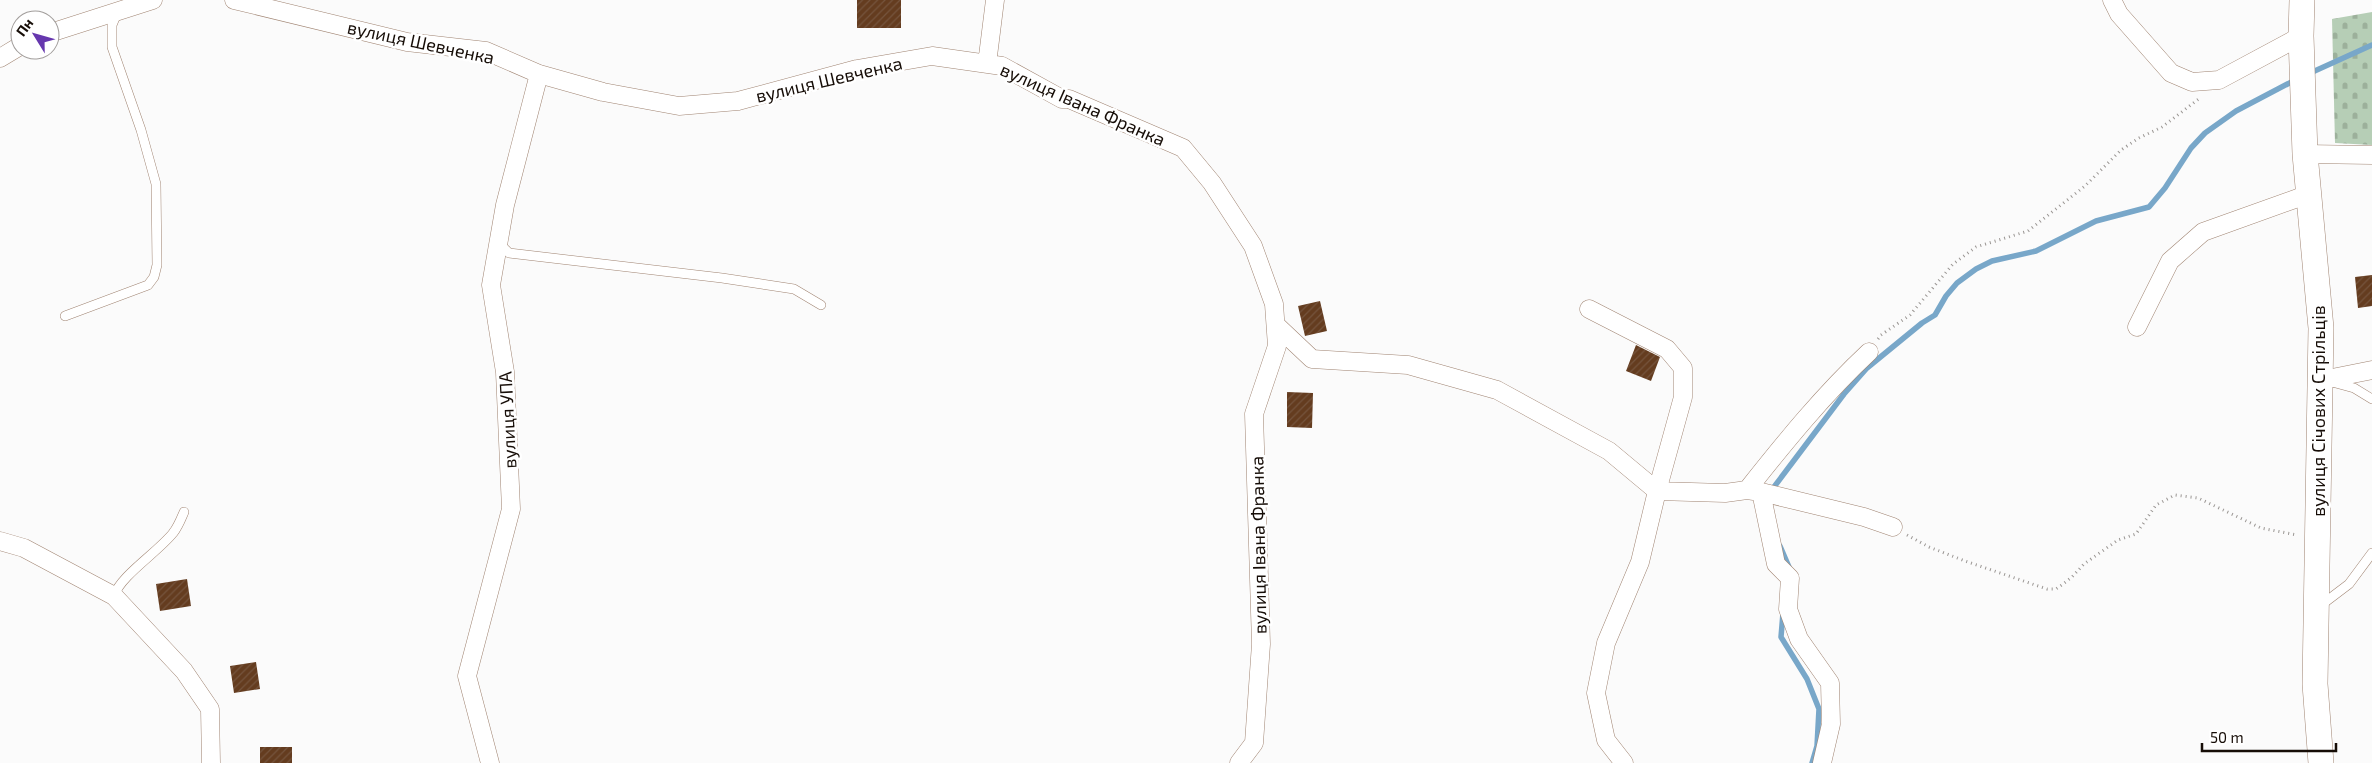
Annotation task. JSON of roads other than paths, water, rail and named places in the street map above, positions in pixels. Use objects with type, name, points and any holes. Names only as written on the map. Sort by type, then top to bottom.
[{"type":"street","points":[[60,30],[154,0]]},
{"type":"street","name":"вулиця Шевченка","points":[[235,0],[407,42],[486,52],[539,74],[603,92],[679,106],[738,101],[857,69],[932,56],[987,64]]},
{"type":"street","points":[[987,64],[995,0]]},
{"type":"street","points":[[2112,0],[2119,14],[2171,73],[2192,82],[2219,80],[2301,42]]},
{"type":"street","name":"вулиця Січових Стрільців","points":[[2302,0],[2301,42],[2305,154],[2321,328],[2322,380],[2315,684],[2321,763]]},
{"type":"street","name":"вулиця Івана Франка","points":[[987,64],[1002,66],[1062,99],[1069,98],[1183,148],[1212,183],[1253,246],[1274,304],[1277,346],[1254,414],[1261,644],[1254,742],[1239,763]]},
{"type":"street","name":"вулиця УПА","points":[[490,763],[467,676],[512,509],[505,372],[491,285],[505,205],[539,74]]},
{"type":"street","points":[[2305,154],[2372,154]]},
{"type":"street","points":[[2137,327],[2170,261],[2203,232],[2309,194]]},
{"type":"street","points":[[1589,309],[1667,349],[1683,368],[1683,397],[1640,562],[1606,643],[1596,693],[1606,740],[1624,763]]},
{"type":"street","points":[[1276,326],[1312,359],[1408,365],[1497,390],[1609,451],[1658,490],[1754,491],[1864,517],[1893,527]]},
{"type":"street","points":[[1754,491],[1804,421],[1848,372],[1870,352]]},
{"type":"street","points":[[2322,380],[2372,370]]},
{"type":"street","points":[[1754,491],[1776,564],[1790,578],[1788,609],[1799,639],[1830,683],[1831,724],[1822,763]]},
{"type":"street","points":[[0,541],[24,548],[114,596],[184,671],[210,709],[211,763]]},
{"type":"lane","points":[[65,316],[148,286],[154,278],[157,265],[156,184],[141,130],[112,47],[112,25],[117,13]]},
{"type":"lane","points":[[498,243],[509,253],[722,278],[794,289],[820,305]]},
{"type":"lane","points":[[2322,380],[2354,388],[2372,399]]},
{"type":"lane","points":[[114,596],[117,586],[148,560],[174,533],[184,512]]},
{"type":"lane","points":[[2317,608],[2349,584],[2372,553]]},
{"type":"waterway","points":[[2308,74],[2372,45]]},
{"type":"waterway","points":[[1774,487],[1844,394],[1867,368],[1922,323],[1935,315],[1946,296],[1957,283],[1976,269],[1992,261],[2036,251],[2096,221],[2149,207],[2165,188],[2191,148],[2205,133],[2236,111],[2297,79]]},
{"type":"waterway","points":[[1780,546],[1789,567]]},
{"type":"waterway","points":[[1783,613],[1781,637],[1807,679],[1819,709],[1817,746],[1812,763]]}]
